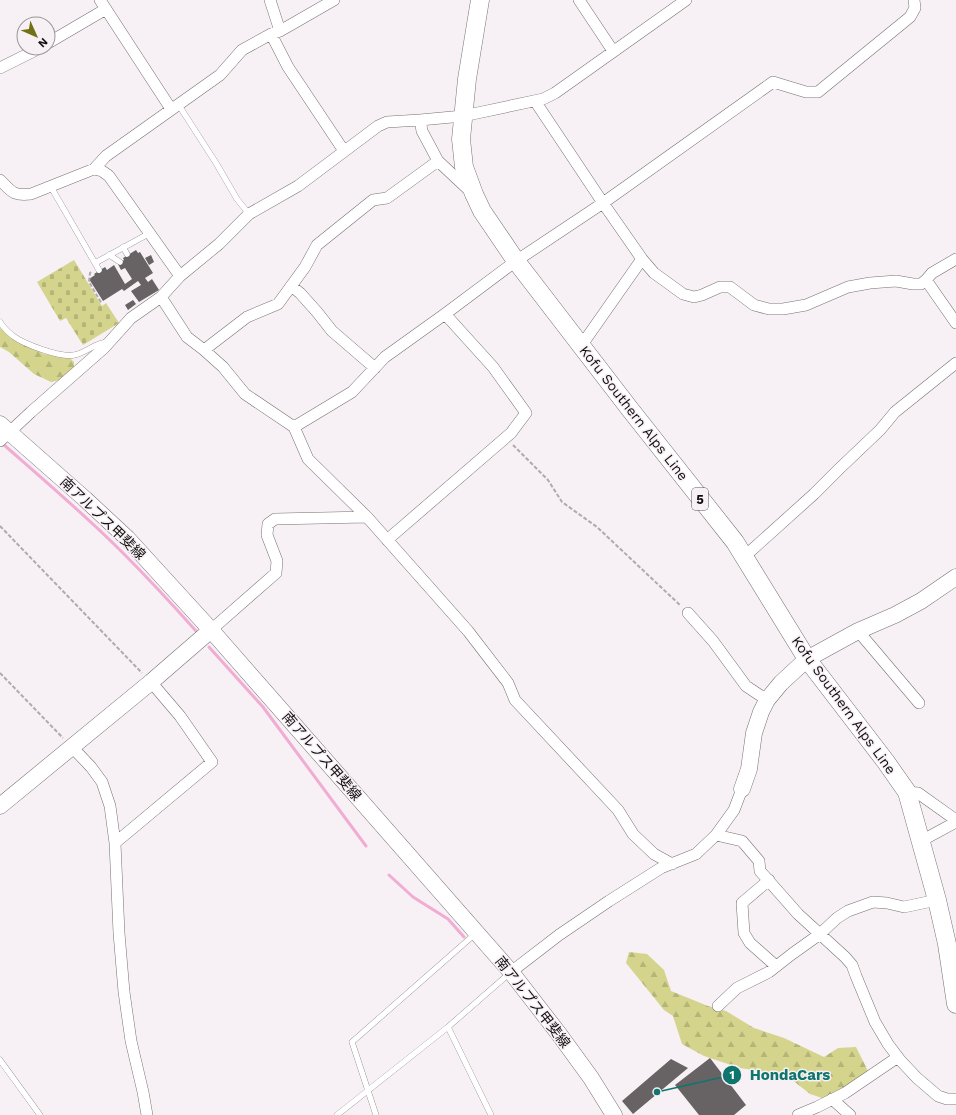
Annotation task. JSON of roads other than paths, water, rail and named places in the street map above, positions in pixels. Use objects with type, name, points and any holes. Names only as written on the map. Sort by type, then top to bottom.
[{"type":"main road","name":"Kofu Southern Alps Line","points":[[480,0],[467,79],[462,116],[461,138],[464,167],[482,211],[516,261],[735,542],[807,659],[886,762],[907,792],[937,900],[952,943],[956,1004]]},
{"type":"main road","name":"南アルプス甲斐線","points":[[3,432],[84,499],[127,538],[211,630],[511,972],[582,1065],[614,1115]]},
{"type":"main road","points":[[742,789],[749,769],[754,733],[761,712],[767,700],[781,682],[807,659],[858,631],[895,615],[921,601],[956,577]]},
{"type":"main road","points":[[0,806],[151,682],[211,630]]},
{"type":"street","points":[[270,0],[275,32],[288,67],[344,151]]},
{"type":"street","points":[[0,180],[12,192],[21,196],[31,194],[94,169],[106,156],[174,106],[220,75],[242,50],[334,0]]},
{"type":"street","points":[[580,0],[614,51]]},
{"type":"street","points":[[3,432],[104,348],[131,318],[161,297],[180,276],[219,244],[249,214],[298,186],[378,126],[387,122],[462,116],[544,99],[555,93],[686,0]]},
{"type":"street","points":[[294,427],[352,392],[385,357],[516,261],[603,203],[774,82],[806,92],[818,92],[910,17],[915,8],[914,0]]},
{"type":"street","points":[[56,37],[103,5],[174,106]]},
{"type":"street","points":[[0,68],[24,56]]},
{"type":"street","points":[[534,101],[642,259],[654,273],[682,294],[694,297],[720,287],[730,287],[754,305],[769,309],[783,309],[806,304],[848,287],[896,281],[921,284],[932,273],[956,259]]},
{"type":"street","points":[[420,120],[422,131],[438,161],[474,194]]},
{"type":"street","points":[[204,350],[247,317],[278,304],[305,267],[317,245],[373,200],[388,198],[438,161]]},
{"type":"street","points":[[94,169],[102,171],[109,176],[180,276]]},
{"type":"street","points":[[581,346],[642,259]]},
{"type":"street","points":[[926,280],[956,323]]},
{"type":"street","points":[[291,286],[304,298],[332,331],[375,368]]},
{"type":"street","points":[[161,297],[187,337],[223,367],[245,394],[294,427],[308,459],[367,517],[468,631],[508,683],[515,700],[618,810],[633,834],[654,854],[672,864]]},
{"type":"street","points":[[388,540],[511,434],[526,413],[493,367],[444,314]]},
{"type":"street","points":[[744,556],[814,494],[880,430],[895,412],[956,363]]},
{"type":"street","points":[[211,630],[276,573],[277,561],[267,535],[268,524],[274,519],[367,517]]},
{"type":"street","points":[[688,613],[713,641],[746,686],[767,700]]},
{"type":"street","points":[[858,631],[920,703]]},
{"type":"street","points":[[115,842],[212,762],[180,716],[151,682]]},
{"type":"street","points":[[72,747],[91,767],[102,782],[110,806],[115,842],[119,933],[124,992],[131,1040],[147,1115]]},
{"type":"street","points":[[511,972],[609,901],[661,868],[696,854],[716,835],[734,810],[742,789]]},
{"type":"street","points":[[907,792],[918,793],[956,821],[920,841]]},
{"type":"street","points":[[716,835],[742,841],[759,861],[760,871],[798,914],[852,965],[875,1022],[888,1044],[898,1057],[917,1078],[938,1096],[947,1099],[956,1099]]},
{"type":"street","points":[[768,880],[742,903],[744,933],[750,944],[776,966]]},
{"type":"street","points":[[718,1006],[737,988],[769,972],[848,911],[873,902],[887,902],[904,907],[937,900]]},
{"type":"street","points":[[798,1115],[818,1107],[845,1093],[898,1057]]},
{"type":"street","points":[[832,1099],[850,1115]]},
{"type":"lane","points":[[174,106],[216,164],[237,199],[249,214]]},
{"type":"lane","points":[[51,186],[97,267],[109,255],[150,233]]},
{"type":"lane","points":[[123,247],[127,254]]},
{"type":"lane","points":[[109,255],[120,262]]},
{"type":"lane","points":[[0,322],[13,336],[33,347],[58,354],[72,356],[84,352],[102,342],[110,341]]},
{"type":"lane","points":[[376,1115],[352,1042],[477,933]]},
{"type":"lane","points":[[337,1115],[448,1027],[511,972]]},
{"type":"lane","points":[[448,1027],[491,1115]]},
{"type":"lane","points":[[0,1060],[40,1115]]},
{"type":"waterway","points":[[4,445],[107,537],[196,631]]},
{"type":"waterway","points":[[209,647],[263,707],[366,846]]},
{"type":"waterway","points":[[389,875],[413,897],[448,919],[464,937]]},
{"type":"place","name":"HondaCars","points":[[657,1092]]}]
